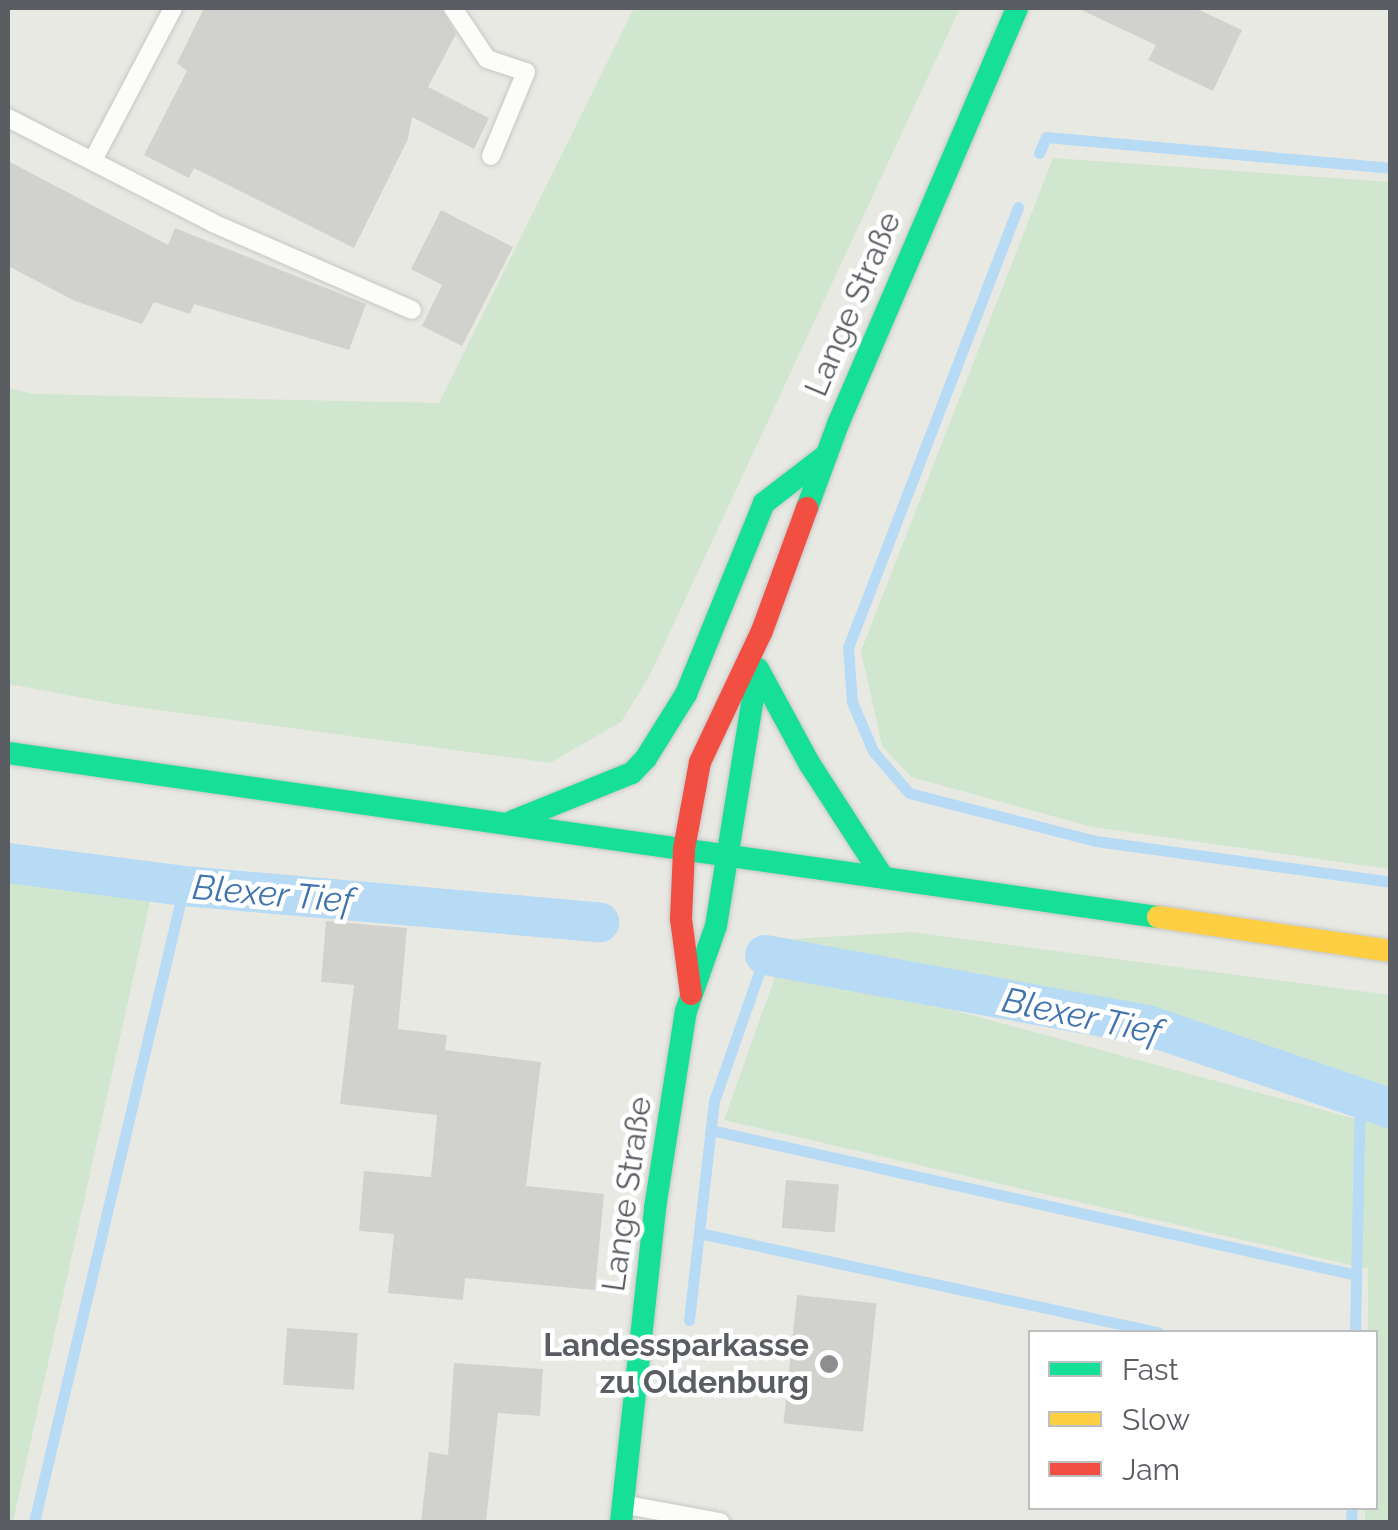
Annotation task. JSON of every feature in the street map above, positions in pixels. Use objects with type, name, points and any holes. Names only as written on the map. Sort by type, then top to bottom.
[{"type":"main road","name":"Lange Straße","points":[[691,994],[681,919],[684,849],[700,762],[762,631],[825,456],[1017,8]]},
{"type":"main road","points":[[512,822],[632,773],[646,758],[686,694],[764,503],[825,456]]},
{"type":"main road","name":"Lange Straße","points":[[623,1514],[655,1208],[691,994],[716,926],[729,856],[762,631]]},
{"type":"main road","points":[[758,668],[808,763],[882,876]]},
{"type":"main road","points":[[8,753],[512,822],[1390,952]]},
{"type":"lane","points":[[93,160],[173,8]]},
{"type":"lane","points":[[453,8],[487,59],[526,72],[491,156]]},
{"type":"lane","points":[[8,118],[213,223],[412,310]]},
{"type":"lane","points":[[623,1514],[720,1522]]},
{"type":"green space","points":[[634,8],[960,8],[650,675],[621,722],[550,763],[122,705],[8,684],[8,388],[35,394],[439,403]]},
{"type":"green space","points":[[1053,158],[1390,182],[1390,869],[1092,827],[911,777],[882,746],[861,651]]},
{"type":"green space","points":[[8,874],[152,893],[13,1522],[8,1522]]},
{"type":"green space","points":[[912,932],[1390,995],[1390,1095],[1144,1007],[773,940]]},
{"type":"green space","points":[[797,968],[1390,1128],[1390,1522],[1365,1522],[1365,1510],[1378,1510],[1378,1330],[1368,1330],[1368,1269],[724,1120],[775,977]]},
{"type":"building","points":[[204,8],[441,8],[456,34],[428,87],[489,118],[474,149],[412,117],[408,139],[354,248],[194,168],[189,178],[144,155],[187,71],[177,63]]},
{"type":"building","points":[[1077,8],[1195,8],[1242,30],[1213,91],[1148,60],[1156,45]]},
{"type":"building","points":[[8,161],[168,245],[175,228],[366,304],[349,350],[194,304],[190,314],[154,302],[142,324],[75,301],[8,266]]},
{"type":"building","points":[[441,210],[513,247],[462,346],[422,326],[442,285],[411,269]]},
{"type":"building","points":[[326,921],[407,928],[398,1029],[447,1035],[445,1050],[541,1062],[526,1186],[604,1194],[595,1290],[465,1278],[463,1300],[388,1293],[394,1234],[359,1231],[364,1171],[431,1177],[437,1115],[340,1104],[354,985],[321,982]]},
{"type":"building","points":[[786,1180],[839,1185],[835,1232],[782,1228]]},
{"type":"building","name":"Landessparkasse zu Oldenburg","points":[[797,1295],[877,1303],[863,1432],[784,1423]]},
{"type":"building","points":[[287,1328],[358,1333],[354,1390],[283,1385]]},
{"type":"building","points":[[454,1363],[543,1369],[540,1416],[498,1413],[486,1522],[421,1522],[429,1452],[448,1455]]},
{"type":"waterway","points":[[1039,153],[1046,137],[1390,168]]},
{"type":"waterway","points":[[1018,207],[848,647],[852,702],[873,751],[909,793],[1096,841],[1390,882]]},
{"type":"waterway","name":"Blexer Tief","points":[[8,863],[184,886],[599,922]]},
{"type":"waterway","points":[[34,1522],[184,886]]},
{"type":"waterway","points":[[689,1320],[714,1101],[765,955]]},
{"type":"waterway","name":"Blexer Tief","points":[[765,955],[1147,1025],[1390,1108]]},
{"type":"waterway","points":[[1355,1330],[1360,1100]]},
{"type":"waterway","points":[[711,1130],[1356,1275]]},
{"type":"waterway","points":[[699,1233],[1149,1330]]},
{"type":"waterway","points":[[1351,1522],[1352,1510]]},
{"type":"traffic: fast","points":[[807,508],[838,424],[1017,8]]},
{"type":"traffic: fast","points":[[513,821],[632,773],[646,758],[686,694],[764,503],[825,456]]},
{"type":"traffic: fast","points":[[758,669],[809,763],[882,876]]},
{"type":"traffic: fast","points":[[621,1522],[655,1208],[686,1011],[716,926],[757,674]]},
{"type":"traffic: fast","points":[[8,753],[1158,917]]},
{"type":"traffic: slow","points":[[1158,917],[1390,951]]},
{"type":"traffic: jam","points":[[691,994],[681,919],[684,849],[700,762],[762,631],[807,508]]},
{"type":"place","name":"Landessparkasse zu Oldenburg","points":[[829,1364]]}]
